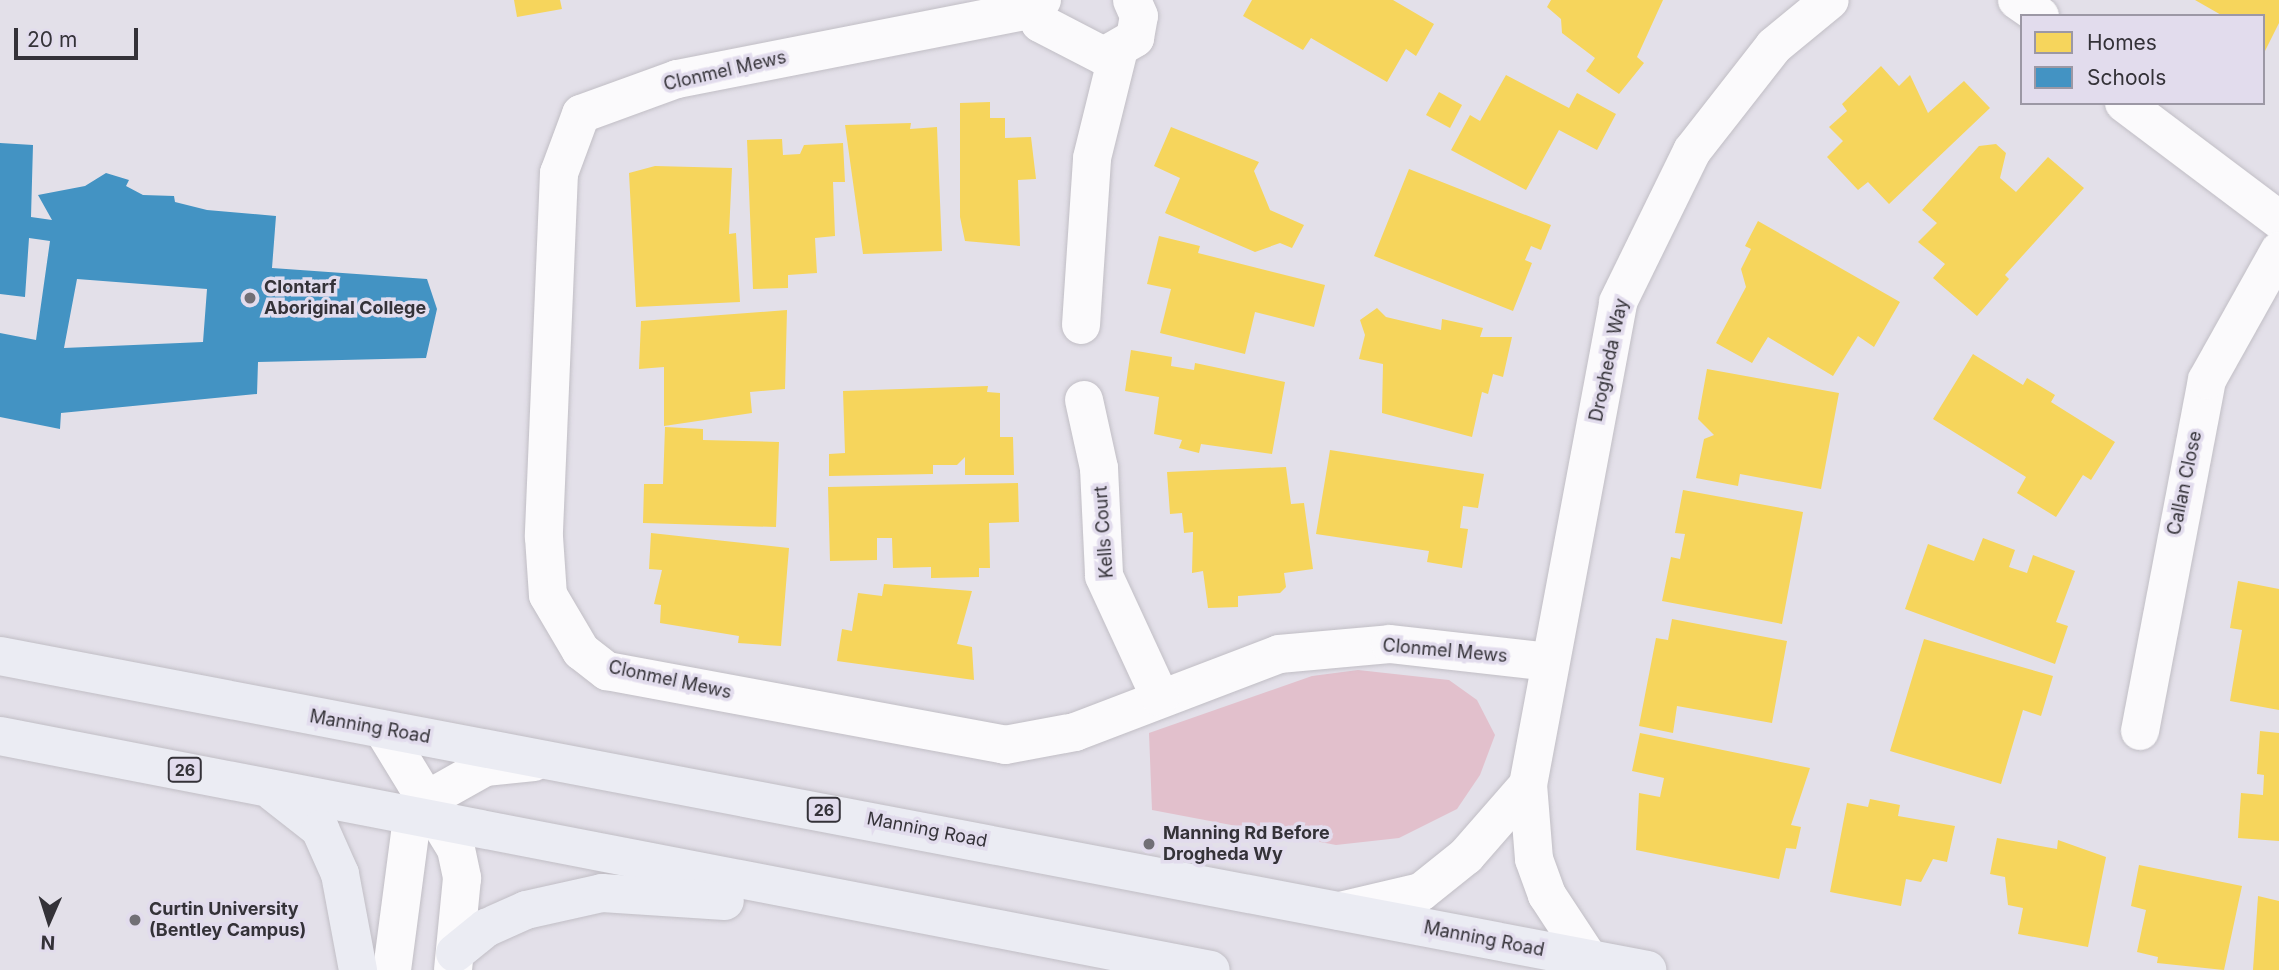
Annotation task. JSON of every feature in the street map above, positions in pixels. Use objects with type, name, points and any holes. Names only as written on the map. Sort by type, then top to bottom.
[{"type":"main road","name":"Manning Road","points":[[0,656],[384,731],[595,765],[1647,970]]},
{"type":"main road","name":"26","points":[[0,736],[260,784],[430,809],[939,921],[1211,970]]},
{"type":"main road","points":[[260,784],[320,829],[340,874],[358,970]]},
{"type":"main road","points":[[454,962],[486,928],[526,910],[601,893],[674,893],[939,921]]},
{"type":"street","points":[[1081,325],[1092,158],[1118,53],[1139,27],[1132,0]]},
{"type":"street","name":"Drogheda Way","points":[[1588,959],[1547,895],[1534,859],[1528,785],[1618,302],[1692,151],[1774,46],[1830,0]]},
{"type":"street","points":[[2017,0],[2038,14]]},
{"type":"street","name":"Clonmel Mews","points":[[1118,53],[1088,54],[1040,23],[1038,5],[677,79],[581,114],[559,173],[544,537],[548,595],[581,651],[607,671],[1005,745],[1075,732],[1160,697],[1279,654],[1346,645],[1390,644],[1549,662]]},
{"type":"street","points":[[2127,105],[2279,220]]},
{"type":"street","name":"Callan Close","points":[[2140,731],[2207,380],[2279,251]]},
{"type":"street","name":"Kells Court","points":[[1084,400],[1099,468],[1104,576],[1160,697]]},
{"type":"street","points":[[384,731],[430,809],[462,878],[454,962]]},
{"type":"street","points":[[392,970],[405,862],[430,809],[485,767],[540,761],[595,765]]},
{"type":"street","points":[[1340,911],[1421,892],[1466,856],[1528,785]]},
{"type":"shaded area","points":[[1358,670],[1449,680],[1477,700],[1495,735],[1480,775],[1457,809],[1399,838],[1336,845],[1152,810],[1149,733],[1312,676]]},
{"type":"building: Homes","points":[[514,0],[560,0],[562,9],[517,17]]},
{"type":"building: Homes","points":[[1252,0],[1393,0],[1434,24],[1416,56],[1406,49],[1387,82],[1311,38],[1303,50],[1243,16]]},
{"type":"building: Homes","points":[[1551,0],[1663,0],[1637,57],[1644,63],[1619,94],[1586,71],[1595,58],[1562,33],[1561,19],[1547,7]]},
{"type":"building: Homes","points":[[2195,0],[2279,0],[2279,23],[2265,51],[2265,14],[2220,14]]},
{"type":"building: Homes","points":[[1881,66],[1899,86],[1910,75],[1928,113],[1964,81],[1990,108],[1889,204],[1868,182],[1858,190],[1827,157],[1843,141],[1829,127],[1847,111],[1842,104]]},
{"type":"building: Homes","points":[[1506,75],[1569,108],[1577,93],[1616,114],[1597,150],[1559,130],[1526,190],[1451,150],[1470,115],[1480,121]]},
{"type":"building: Homes","points":[[1439,92],[1462,105],[1450,128],[1426,115]]},
{"type":"building: Homes","points":[[990,102],[990,118],[1005,118],[1005,138],[1031,137],[1036,179],[1018,180],[1020,246],[965,241],[960,217],[960,103]]},
{"type":"building: Homes","points":[[911,123],[910,129],[937,127],[942,251],[863,254],[845,125]]},
{"type":"building: Homes","points":[[1171,127],[1259,162],[1254,171],[1270,210],[1304,225],[1292,248],[1280,243],[1255,252],[1165,213],[1180,178],[1154,166]]},
{"type":"building: Homes","points":[[782,139],[783,155],[800,154],[804,145],[843,143],[845,182],[833,182],[835,236],[815,238],[817,273],[788,275],[788,288],[753,289],[747,140]]},
{"type":"building: Homes","points":[[1996,144],[2006,153],[2000,178],[2016,192],[2048,157],[2084,188],[2005,275],[2009,279],[1977,316],[1933,278],[1945,264],[1918,242],[1937,223],[1922,210],[1979,146]]},
{"type":"building: Homes","points":[[655,166],[732,168],[729,234],[736,233],[740,302],[636,307],[629,173]]},
{"type":"building: Homes","points":[[1409,169],[1551,225],[1541,250],[1531,246],[1525,260],[1532,263],[1513,311],[1374,256]]},
{"type":"building: Homes","points":[[1758,221],[1900,302],[1874,347],[1858,336],[1833,376],[1768,337],[1752,363],[1716,343],[1746,287],[1741,269],[1751,249],[1745,246]]},
{"type":"building: Homes","points":[[1159,236],[1200,246],[1198,253],[1325,285],[1314,327],[1255,312],[1245,354],[1160,333],[1171,289],[1147,284]]},
{"type":"building: Homes","points":[[1377,308],[1386,317],[1441,330],[1442,319],[1483,328],[1480,337],[1512,337],[1503,377],[1493,374],[1488,394],[1482,392],[1472,437],[1382,413],[1383,364],[1359,359],[1365,335],[1360,320]]},
{"type":"building: Homes","points":[[787,310],[785,389],[750,392],[752,413],[664,426],[664,367],[639,369],[641,321]]},
{"type":"building: Homes","points":[[1131,350],[1172,357],[1171,366],[1194,370],[1195,363],[1285,382],[1272,454],[1201,444],[1199,453],[1179,448],[1182,440],[1154,434],[1159,397],[1125,391]]},
{"type":"building: Homes","points":[[1973,354],[2023,385],[2027,378],[2055,395],[2051,402],[2115,442],[2091,480],[2083,475],[2056,517],[2017,493],[2026,477],[1933,419]]},
{"type":"building: Homes","points":[[1707,369],[1839,393],[1821,489],[1740,474],[1738,486],[1696,478],[1704,439],[1714,435],[1698,419]]},
{"type":"building: Homes","points":[[988,386],[987,392],[1000,393],[1000,437],[1013,437],[1014,475],[965,475],[965,457],[957,465],[933,465],[933,474],[829,476],[829,454],[845,453],[843,391]]},
{"type":"building: Homes","points":[[665,427],[703,429],[703,440],[779,442],[776,527],[643,523],[644,484],[663,484]]},
{"type":"building: Homes","points":[[1330,450],[1484,474],[1478,508],[1463,506],[1460,528],[1468,529],[1462,568],[1427,562],[1429,551],[1316,534]]},
{"type":"building: Homes","points":[[1286,467],[1291,504],[1304,503],[1313,569],[1284,573],[1286,587],[1280,593],[1238,596],[1238,607],[1208,608],[1203,571],[1192,573],[1193,532],[1184,533],[1182,513],[1170,514],[1167,472]]},
{"type":"building: Homes","points":[[1018,483],[1019,522],[989,523],[990,568],[979,568],[979,577],[931,578],[931,567],[893,568],[892,538],[877,538],[877,560],[830,561],[828,487]]},
{"type":"building: Homes","points":[[1683,490],[1803,512],[1782,624],[1662,601],[1671,557],[1680,559],[1685,534],[1675,533]]},
{"type":"building: Homes","points":[[651,533],[789,548],[781,646],[738,643],[739,636],[660,623],[661,605],[654,604],[662,570],[649,569]]},
{"type":"building: Homes","points":[[1983,538],[2015,550],[2009,567],[2027,573],[2033,555],[2075,571],[2056,622],[2068,626],[2055,664],[1905,609],[1928,544],[1974,561]]},
{"type":"building: Homes","points":[[2238,581],[2279,589],[2279,710],[2230,701],[2242,630],[2230,628]]},
{"type":"building: Homes","points":[[884,584],[972,591],[957,644],[972,647],[974,680],[837,661],[842,629],[852,631],[858,593],[882,596]]},
{"type":"building: Homes","points":[[1672,619],[1787,641],[1772,723],[1677,706],[1673,733],[1639,726],[1656,638],[1668,640]]},
{"type":"building: Homes","points":[[1924,639],[2053,676],[2041,716],[2023,710],[2001,784],[1890,751]]},
{"type":"building: Homes","points":[[2260,731],[2279,733],[2279,841],[2238,838],[2241,793],[2263,795],[2264,775],[2257,774]]},
{"type":"building: Homes","points":[[1640,733],[1810,768],[1791,825],[1801,827],[1796,849],[1786,848],[1779,879],[1636,850],[1639,793],[1660,797],[1664,778],[1632,771]]},
{"type":"building: Homes","points":[[1870,799],[1900,805],[1898,816],[1955,826],[1947,862],[1933,859],[1921,882],[1906,879],[1901,906],[1830,892],[1847,803],[1868,807]]},
{"type":"building: Homes","points":[[1997,838],[2057,849],[2058,840],[2106,857],[2088,947],[2018,934],[2023,908],[2008,905],[2005,877],[1990,874]]},
{"type":"building: Homes","points":[[2139,865],[2242,886],[2224,970],[2157,963],[2158,957],[2137,952],[2146,910],[2131,906]]},
{"type":"building: Homes","points":[[2258,896],[2279,901],[2279,970],[2253,970]]},
{"type":"building: Schools","points":[[0,143],[33,145],[31,217],[52,220],[38,195],[85,186],[106,173],[129,180],[126,186],[143,195],[174,196],[175,202],[207,210],[276,216],[272,268],[427,279],[437,309],[426,358],[258,362],[257,394],[61,413],[60,429],[0,417],[0,333],[36,340],[50,241],[29,238],[25,297],[0,294]],"holes":[[[77,279],[207,289],[203,342],[64,348]]]},
{"type":"place","name":"Clontarf Aboriginal College","points":[[250,298]]},
{"type":"place","name":"Manning Rd Before Drogheda Wy","points":[[1149,844]]},
{"type":"place","name":"Curtin University (Bentley Campus)","points":[[135,920]]}]
